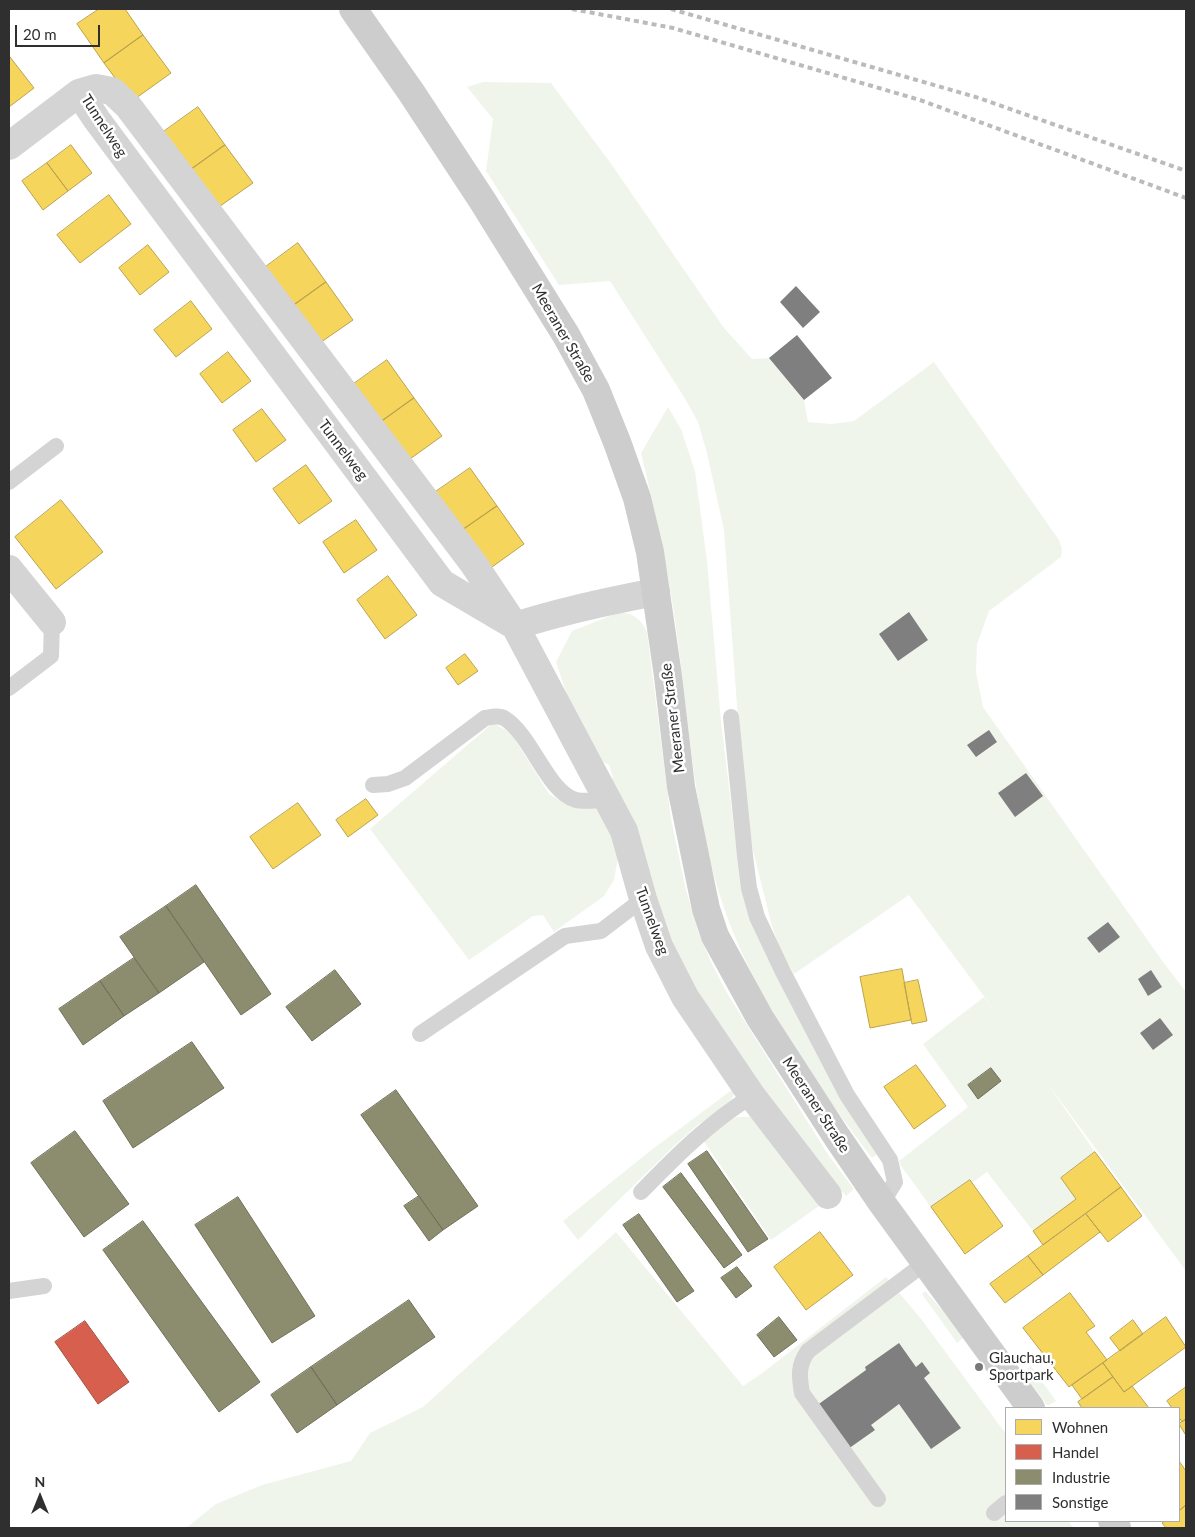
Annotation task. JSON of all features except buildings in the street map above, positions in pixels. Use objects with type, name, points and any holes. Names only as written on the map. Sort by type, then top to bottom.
[{"type":"main road","name":"Meeraner Straße","points":[[353,9],[411,92],[482,200],[566,335],[596,390],[637,498],[650,552],[681,787],[706,909],[715,936],[760,1018],[836,1137],[1030,1407]]},
{"type":"street","name":"Tunnelweg","points":[[515,626],[442,583],[96,120],[79,92],[96,88],[112,91],[128,106],[473,563],[515,626],[624,831],[643,899],[659,946],[685,997],[752,1096],[828,1195]]},
{"type":"street","points":[[9,146],[79,92]]},
{"type":"street","points":[[9,569],[52,622]]},
{"type":"street","points":[[515,626],[598,602],[656,592]]},
{"type":"lane","points":[[9,482],[56,446]]},
{"type":"lane","points":[[9,688],[51,656],[52,622]]},
{"type":"lane","points":[[373,784],[388,784],[405,778],[485,718],[494,716],[503,717],[521,734],[562,792],[576,800],[607,800]]},
{"type":"lane","points":[[731,717],[744,856],[749,888],[757,917],[847,1095],[890,1160],[895,1182],[882,1203]]},
{"type":"lane","points":[[420,1034],[565,936],[601,931],[643,899]]},
{"type":"lane","points":[[642,1192],[698,1136],[731,1109],[752,1096]]},
{"type":"lane","points":[[878,1499],[802,1393],[799,1375],[801,1363],[808,1351],[926,1263]]},
{"type":"lane","points":[[9,1291],[44,1286]]},
{"type":"shaded area","points":[[483,82],[551,83],[612,165],[724,328],[752,359],[769,358],[804,400],[808,422],[831,424],[854,421],[934,362],[1059,540],[1062,549],[1061,557],[989,611],[977,644],[976,672],[983,707],[1186,992],[1186,1271],[1045,1080],[1095,1152],[1061,1178],[1076,1199],[1033,1231],[987,1172],[972,1183],[970,1180],[931,1207],[901,1166],[899,1161],[968,1107],[923,1044],[984,997],[1000,1018],[909,895],[794,974],[783,957],[772,926],[752,847],[738,719],[724,530],[698,422],[610,281],[559,285],[486,171],[493,119],[467,87]]},
{"type":"shaded area","points":[[668,407],[681,429],[695,471],[707,561],[721,721],[740,879],[879,1153],[872,1158],[809,1071],[770,1008],[738,944],[715,878],[700,812],[671,594],[641,453]]},
{"type":"shaded area","points":[[620,612],[636,617],[647,632],[671,819],[686,890],[698,931],[727,993],[829,1156],[854,1189],[846,1196],[808,1151],[686,983],[611,781],[613,777],[609,765],[597,759],[575,719],[556,662],[572,631]]},
{"type":"shaded area","points":[[493,723],[511,733],[549,794],[571,807],[597,809],[609,827],[618,857],[614,880],[604,896],[554,932],[543,915],[533,916],[469,960],[370,829]]},
{"type":"shaded area","points":[[733,1089],[735,1093],[722,1110],[699,1124],[674,1146],[578,1240],[563,1221],[650,1151]]},
{"type":"shaded area","points":[[737,1117],[751,1117],[755,1120],[819,1206],[771,1240],[703,1140],[719,1127]]},
{"type":"shaded area","points":[[616,1232],[743,1386],[886,1277],[922,1320],[1005,1433],[1005,1522],[1069,1522],[1074,1528],[186,1528],[216,1504],[262,1485],[351,1461],[370,1433],[423,1407]]},
{"type":"shaded area","points":[[925,1291],[963,1338],[957,1343],[922,1294]]},
{"type":"shaded area","points":[[1031,1366],[1056,1401],[1047,1405],[1024,1374],[1025,1370]]},
{"type":"railway","points":[[572,9],[673,28],[920,100],[1186,198]]},
{"type":"railway","points":[[671,9],[979,98],[1186,171]]},
{"type":"place","name":"Glauchau, Sportpark","points":[[979,1367]]}]
